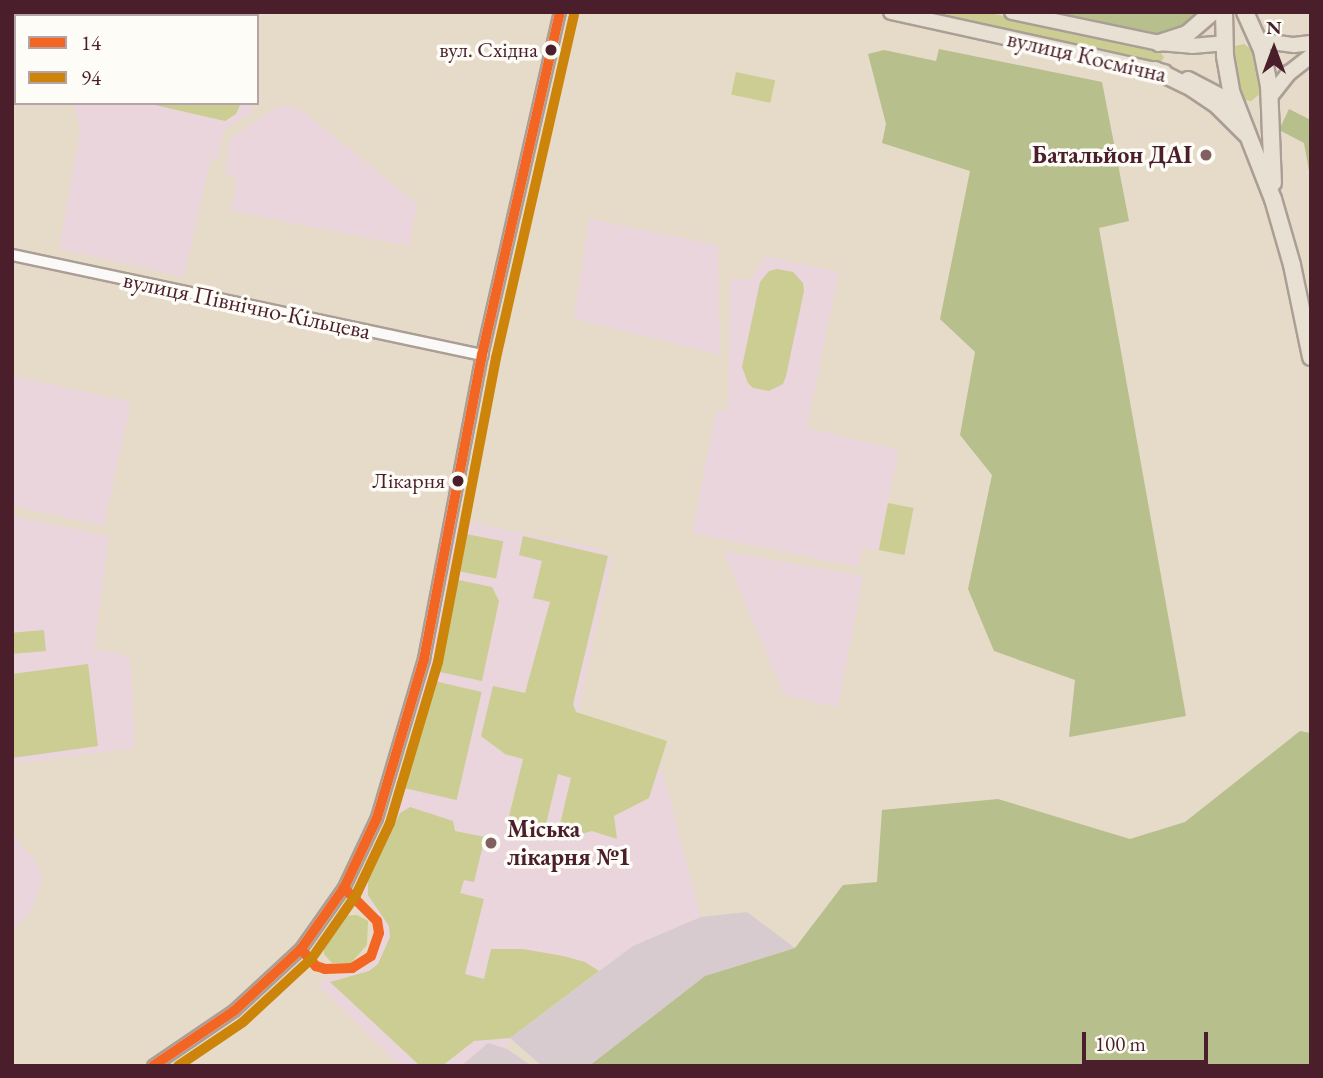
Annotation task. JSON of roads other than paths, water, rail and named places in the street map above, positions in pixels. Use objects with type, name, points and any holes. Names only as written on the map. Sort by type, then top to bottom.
[{"type":"highway","points":[[1159,43],[1187,34],[1212,12]]},
{"type":"highway","points":[[1224,12],[1224,43],[1236,104],[1273,199],[1293,265],[1311,357]]},
{"type":"highway","points":[[1245,12],[1257,40],[1270,97],[1273,199]]},
{"type":"highway","points":[[1224,43],[1240,37],[1257,40]]},
{"type":"highway","points":[[1155,70],[1209,99],[1251,139]]},
{"type":"highway","points":[[1236,104],[1254,108],[1270,97]]},
{"type":"main road","name":"вулиця Космічна","points":[[891,12],[920,16],[1155,70],[1193,81],[1236,104]]},
{"type":"main road","name":"вулиця Космічна","points":[[1012,12],[1159,43],[1192,46],[1224,43]]},
{"type":"main road","points":[[1257,40],[1294,45],[1311,43]]},
{"type":"main road","points":[[1270,97],[1289,73],[1311,56]]},
{"type":"street","points":[[153,1066],[234,1011],[301,949],[344,888],[372,829],[394,768],[423,662],[482,355],[560,12]]},
{"type":"street","name":"вулиця Північно-Кільцева","points":[[12,255],[482,355]]},
{"type":"place","name":"вул. Східна","points":[[551,50]]},
{"type":"place","name":"Батальйон ДАI","points":[[1206,155]]},
{"type":"place","name":"Лікарня","points":[[458,481]]},
{"type":"place","name":"Міська лікарня №1","points":[[491,843]]}]
